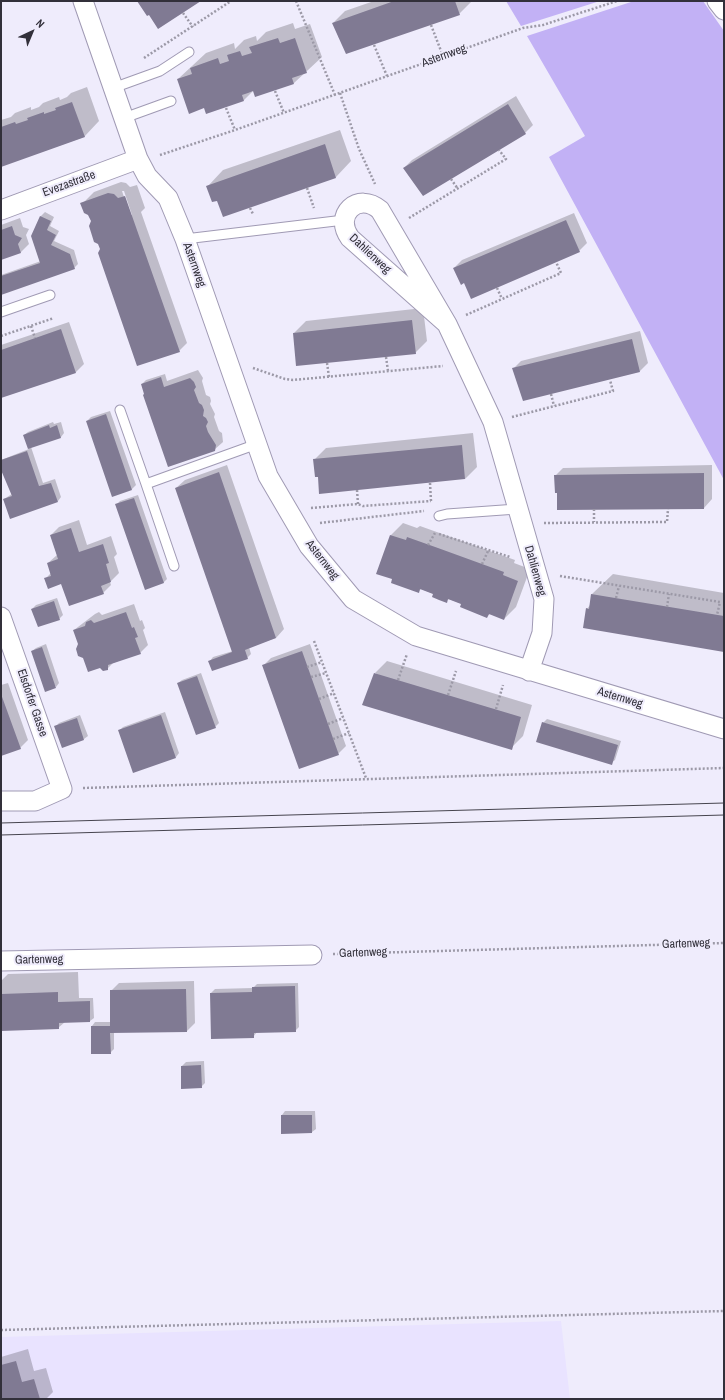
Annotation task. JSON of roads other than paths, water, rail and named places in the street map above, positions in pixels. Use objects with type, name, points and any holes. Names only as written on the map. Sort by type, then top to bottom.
[{"type":"street","name":"Asternweg","points":[[83,1],[138,159],[147,176],[168,198],[184,239],[268,476],[309,546],[353,599],[414,635],[724,729]]},
{"type":"street","points":[[717,1],[724,10]]},
{"type":"street","name":"Evezastraße","points":[[1,210],[138,159]]},
{"type":"street","name":"Dahlienweg","points":[[447,324],[350,238],[344,227],[344,220],[350,209],[362,203],[375,205],[380,210],[447,324],[493,422],[544,599],[542,633],[530,671]]},
{"type":"street","name":"Elsdorfer Gasse","points":[[1,617],[62,789],[35,801],[1,801]]},
{"type":"street","name":"Gartenweg","points":[[1,961],[312,955]]},
{"type":"lane","points":[[113,88],[160,71],[190,52]]},
{"type":"lane","points":[[124,118],[171,101]]},
{"type":"lane","points":[[184,239],[344,220]]},
{"type":"lane","points":[[1,312],[50,296]]},
{"type":"lane","points":[[120,410],[174,566]]},
{"type":"lane","points":[[146,484],[257,444]]},
{"type":"lane","points":[[439,516],[447,514],[519,516]]},
{"type":"tram line","points":[[1,823],[724,803]]},
{"type":"tram line","points":[[1,835],[724,815]]}]
